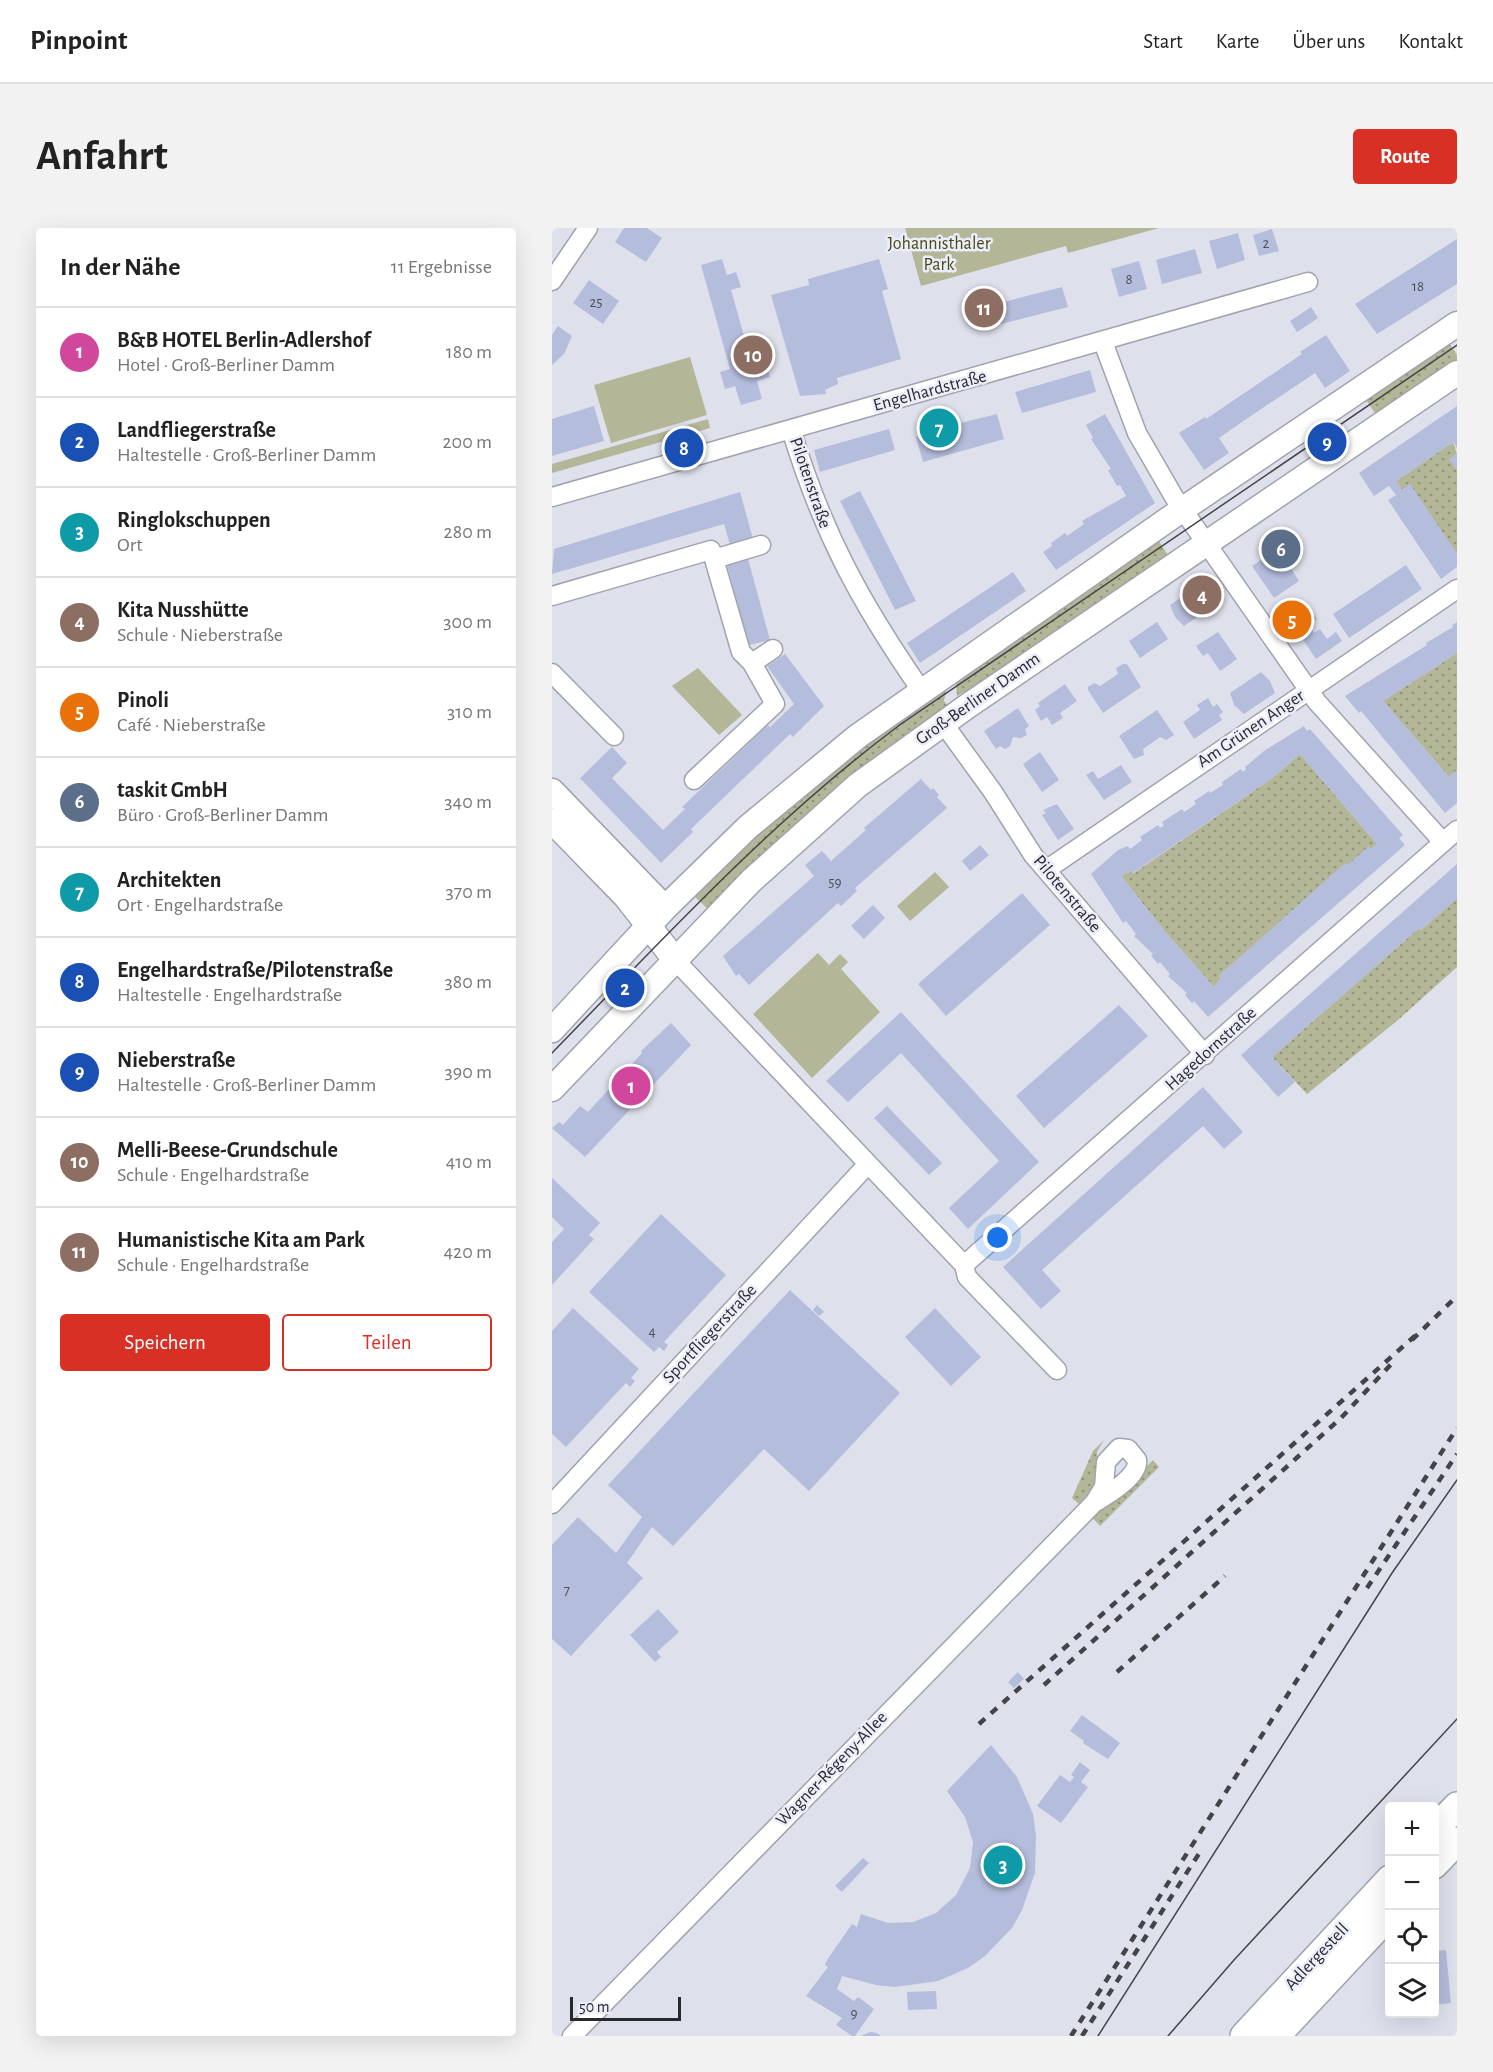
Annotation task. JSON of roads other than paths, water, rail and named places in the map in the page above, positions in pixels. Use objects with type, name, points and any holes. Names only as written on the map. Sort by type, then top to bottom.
[{"type":"main road","points":[[552,1030],[665,908],[748,827],[858,736],[1183,509],[1457,324]]},
{"type":"main road","name":"Groß-Berliner Damm","points":[[552,1089],[751,881],[828,810],[943,723],[1457,373]]},
{"type":"main road","points":[[552,791],[665,908],[676,961]]},
{"type":"main road","points":[[552,821],[626,897],[676,961]]},
{"type":"main road","points":[[1439,1825],[1457,1806]]},
{"type":"main road","points":[[1439,1860],[1457,1841]]},
{"type":"main road","name":"Adlergestell","points":[[1244,2036],[1385,1883]]},
{"type":"main road","name":"Adlergestell","points":[[1276,2036],[1385,1918]]},
{"type":"street","points":[[552,281],[588,228]]},
{"type":"street","name":"Engelhardstraße","points":[[552,497],[1308,282]]},
{"type":"street","points":[[1103,342],[1137,433],[1183,509],[1309,690],[1443,842]]},
{"type":"street","name":"Pilotenstraße","points":[[791,429],[820,515],[840,561],[874,621],[921,690]]},
{"type":"street","points":[[714,559],[761,545]]},
{"type":"street","points":[[552,596],[711,550],[741,652],[752,663],[775,704],[694,780]]},
{"type":"street","name":"Am Grünen Anger","points":[[1046,870],[1457,590]]},
{"type":"street","points":[[752,663],[773,649]]},
{"type":"street","points":[[552,673],[614,736]]},
{"type":"street","name":"Pilotenstraße","points":[[943,723],[1046,870],[1205,1055]]},
{"type":"street","name":"Hagedornstraße","points":[[964,1265],[1205,1055],[1457,830]]},
{"type":"street","points":[[676,961],[964,1265],[967,1277],[1057,1370]]},
{"type":"street","name":"Sportfliegerstraße","points":[[552,1504],[868,1164]]},
{"type":"street","name":"Wagner-Régeny-Allee","points":[[572,2036],[1094,1503]]},
{"type":"tram line","points":[[552,1053],[763,840],[854,761],[901,724],[1457,345]]},
{"type":"tram line","points":[[1098,2036],[1392,1573],[1457,1480]]},
{"type":"tram line","points":[[1168,2036],[1234,1960],[1457,1719]]},
{"type":"railway","points":[[1412,1340],[1457,1296]]},
{"type":"railway","points":[[979,1724],[1417,1334]]},
{"type":"railway","points":[[1044,1685],[1341,1418],[1396,1359]]},
{"type":"railway","points":[[1071,2036],[1457,1428]]},
{"type":"railway","points":[[1367,1588],[1457,1454]]},
{"type":"railway","points":[[1117,1672],[1225,1576]]},
{"type":"railway","points":[[1082,2036],[1200,1852]]},
{"type":"place","name":"Humanistische Kita am Park","points":[[984,308]]},
{"type":"place","name":"Melli-Beese-Grundschule","points":[[753,355]]},
{"type":"place","name":"Architekten","points":[[939,428]]},
{"type":"place","name":"Nieberstraße","points":[[1327,442]]},
{"type":"place","name":"Engelhardstraße/Pilotenstraße","points":[[684,448]]},
{"type":"place","name":"taskit GmbH","points":[[1281,549]]},
{"type":"place","name":"Kita Nusshütte","points":[[1202,595]]},
{"type":"place","name":"Pinoli","points":[[1292,620]]},
{"type":"place","name":"Landfliegerstraße","points":[[625,988]]},
{"type":"place","name":"B&B HOTEL Berlin-Adlershof","points":[[631,1086]]},
{"type":"place","name":"Ringlokschuppen","points":[[1003,1865]]},
{"type":"park label","name":"Johannisthaler Park","points":[[939,254]]}]
